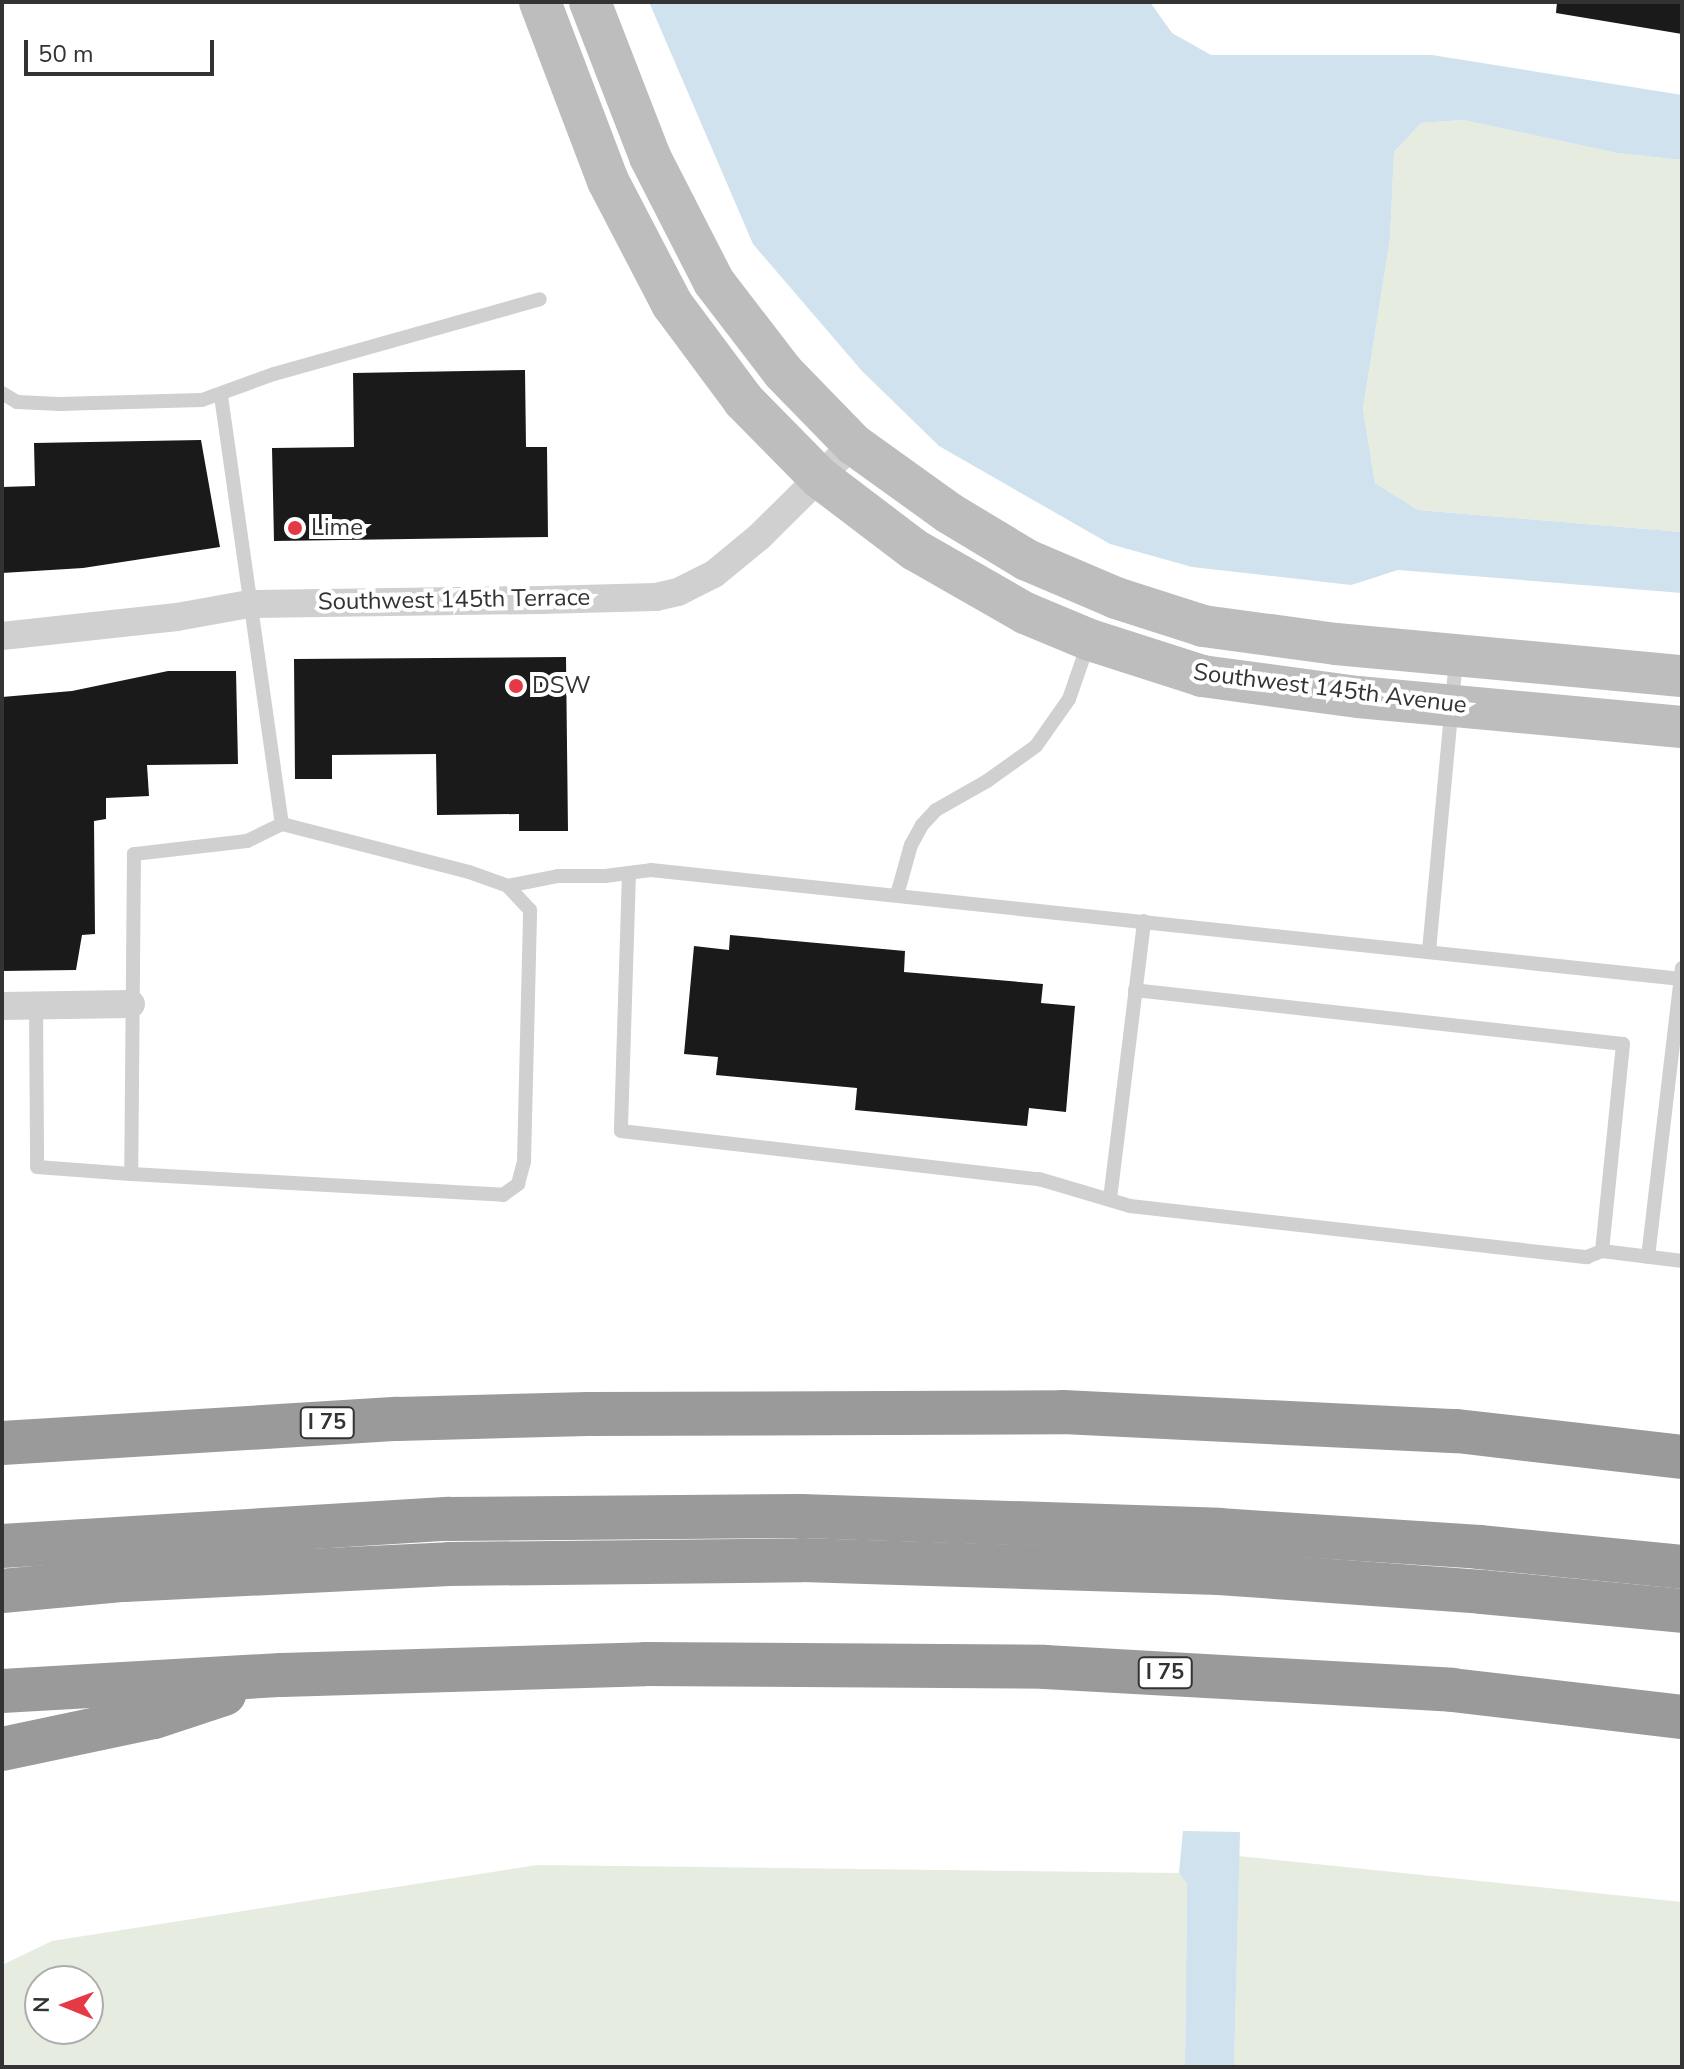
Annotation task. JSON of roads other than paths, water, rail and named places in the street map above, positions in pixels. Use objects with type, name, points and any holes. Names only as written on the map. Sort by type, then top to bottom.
[{"type":"highway","name":"I 75","points":[[2,1443],[397,1419],[604,1413],[1063,1412],[1457,1431],[1682,1457]]},
{"type":"highway","points":[[2,1546],[449,1519],[801,1516],[1203,1529],[1479,1547],[1682,1567]]},
{"type":"highway","points":[[2,1591],[124,1580],[449,1564],[802,1560],[1219,1573],[1482,1592],[1682,1611]]},
{"type":"highway","name":"I 75","points":[[2,1691],[282,1675],[645,1664],[1045,1667],[1452,1690],[1682,1717]]},
{"type":"highway","points":[[2,1749],[154,1717],[282,1675]]},
{"type":"street","name":"Southwest 145th Avenue","points":[[540,2],[608,181],[672,304],[744,401],[820,478],[915,550],[1025,613],[1090,640],[1202,676],[1452,706],[1682,727]]},
{"type":"street","name":"Southwest 145th Avenue","points":[[590,2],[650,157],[714,282],[783,372],[853,444],[949,513],[1014,552],[1116,598],[1203,626],[1457,655],[1682,676]]},
{"type":"street","name":"Southwest 145th Terrace","points":[[2,636],[148,620],[249,604],[656,597],[678,592],[714,574],[853,444]]},
{"type":"street","points":[[2,1006],[131,1004]]},
{"type":"lane","points":[[2,393],[17,402],[59,404],[184,402],[221,396],[274,374],[540,299]]},
{"type":"lane","points":[[221,396],[282,824]]},
{"type":"lane","points":[[897,895],[911,845],[922,825],[936,810],[987,781],[1036,746],[1069,699],[1090,640]]},
{"type":"lane","points":[[1429,951],[1457,655]]},
{"type":"lane","points":[[36,1005],[37,1167],[131,1174],[503,1195],[518,1184],[524,1161],[530,910],[508,886],[469,872],[282,824],[247,841],[134,854],[131,1174]]},
{"type":"lane","points":[[508,886],[558,876],[651,870],[1429,951],[1681,974],[1648,1257]]},
{"type":"lane","points":[[629,873],[621,1131],[1039,1179],[1130,1206],[1587,1257],[1602,1251],[1682,1261]]},
{"type":"lane","points":[[1110,1199],[1144,921]]},
{"type":"lane","points":[[1135,990],[1623,1044],[1602,1251]]},
{"type":"water","points":[[649,2],[1150,2],[1172,33],[1211,55],[1432,55],[1682,95],[1682,160],[1617,153],[1463,120],[1421,123],[1394,152],[1390,239],[1363,409],[1375,483],[1418,510],[1682,532],[1682,593],[1398,570],[1351,585],[1192,567],[1110,544],[939,446],[862,371],[753,244]]},
{"type":"water","points":[[1183,1831],[1240,1832],[1234,2067],[1185,2067],[1187,1884],[1179,1873]]},
{"type":"place","name":"Lime","points":[[295,528]]},
{"type":"place","name":"DSW","points":[[516,686]]}]
